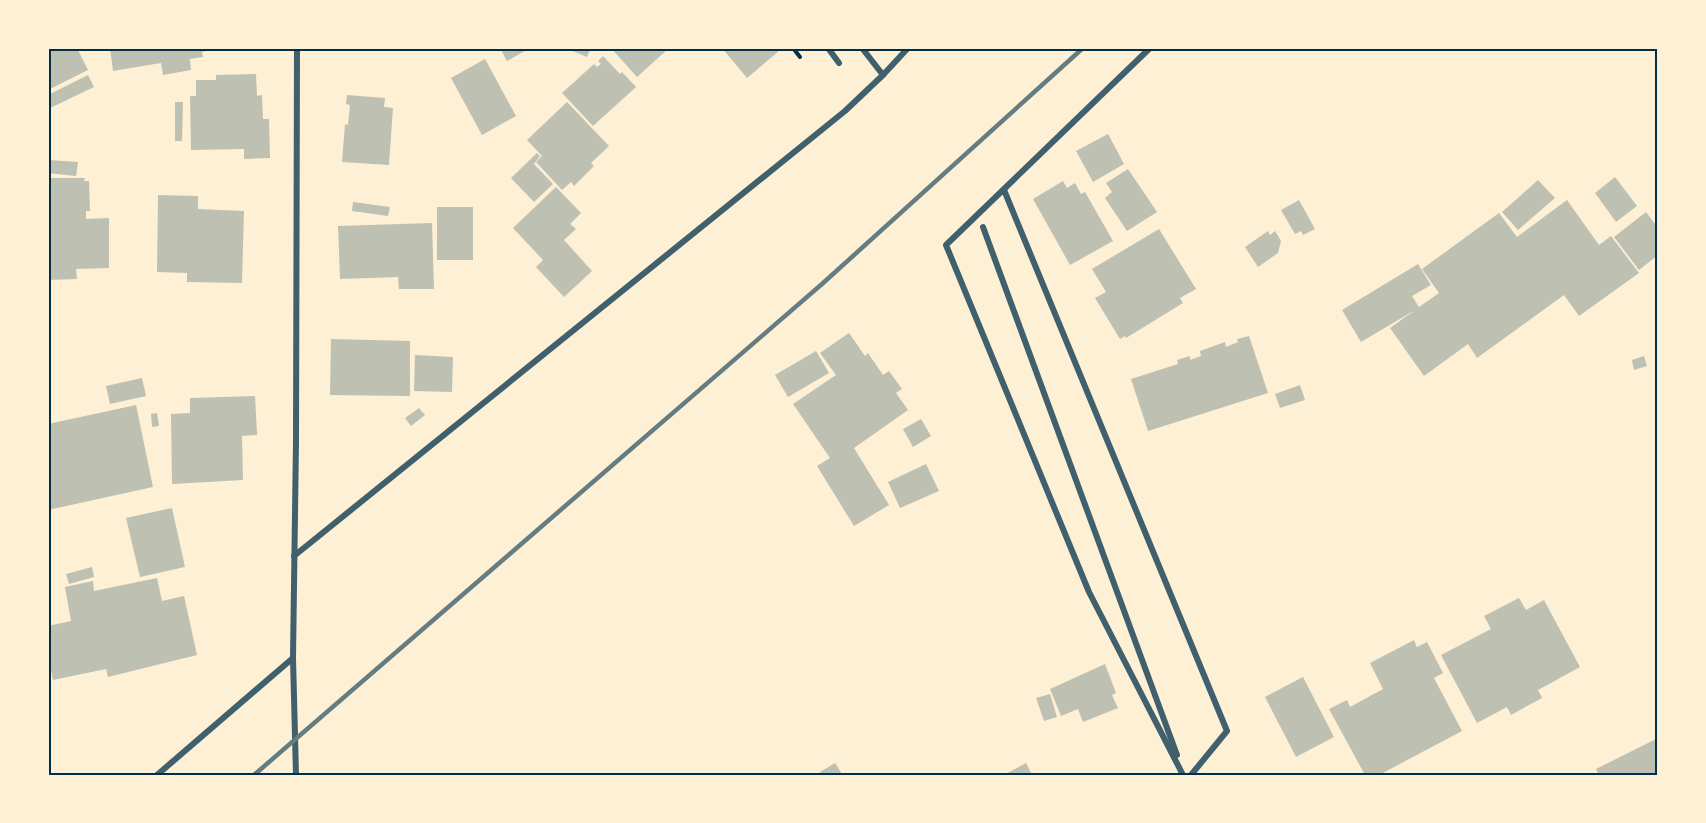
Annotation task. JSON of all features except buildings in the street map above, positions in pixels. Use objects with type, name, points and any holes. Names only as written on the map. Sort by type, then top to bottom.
[{"type":"street","points":[[296,775],[293,658],[297,48]]},
{"type":"street","points":[[828,48],[839,63]]},
{"type":"street","points":[[862,48],[883,75]]},
{"type":"street","points":[[294,556],[850,106],[908,48]]},
{"type":"street","points":[[1150,48],[946,245],[1089,592],[1184,775]]},
{"type":"street","points":[[1004,190],[1227,731],[1191,775]]},
{"type":"street","points":[[984,227],[1184,775]]},
{"type":"street","points":[[157,775],[293,658]]},
{"type":"railway","points":[[254,775],[822,284],[1083,48]]}]
